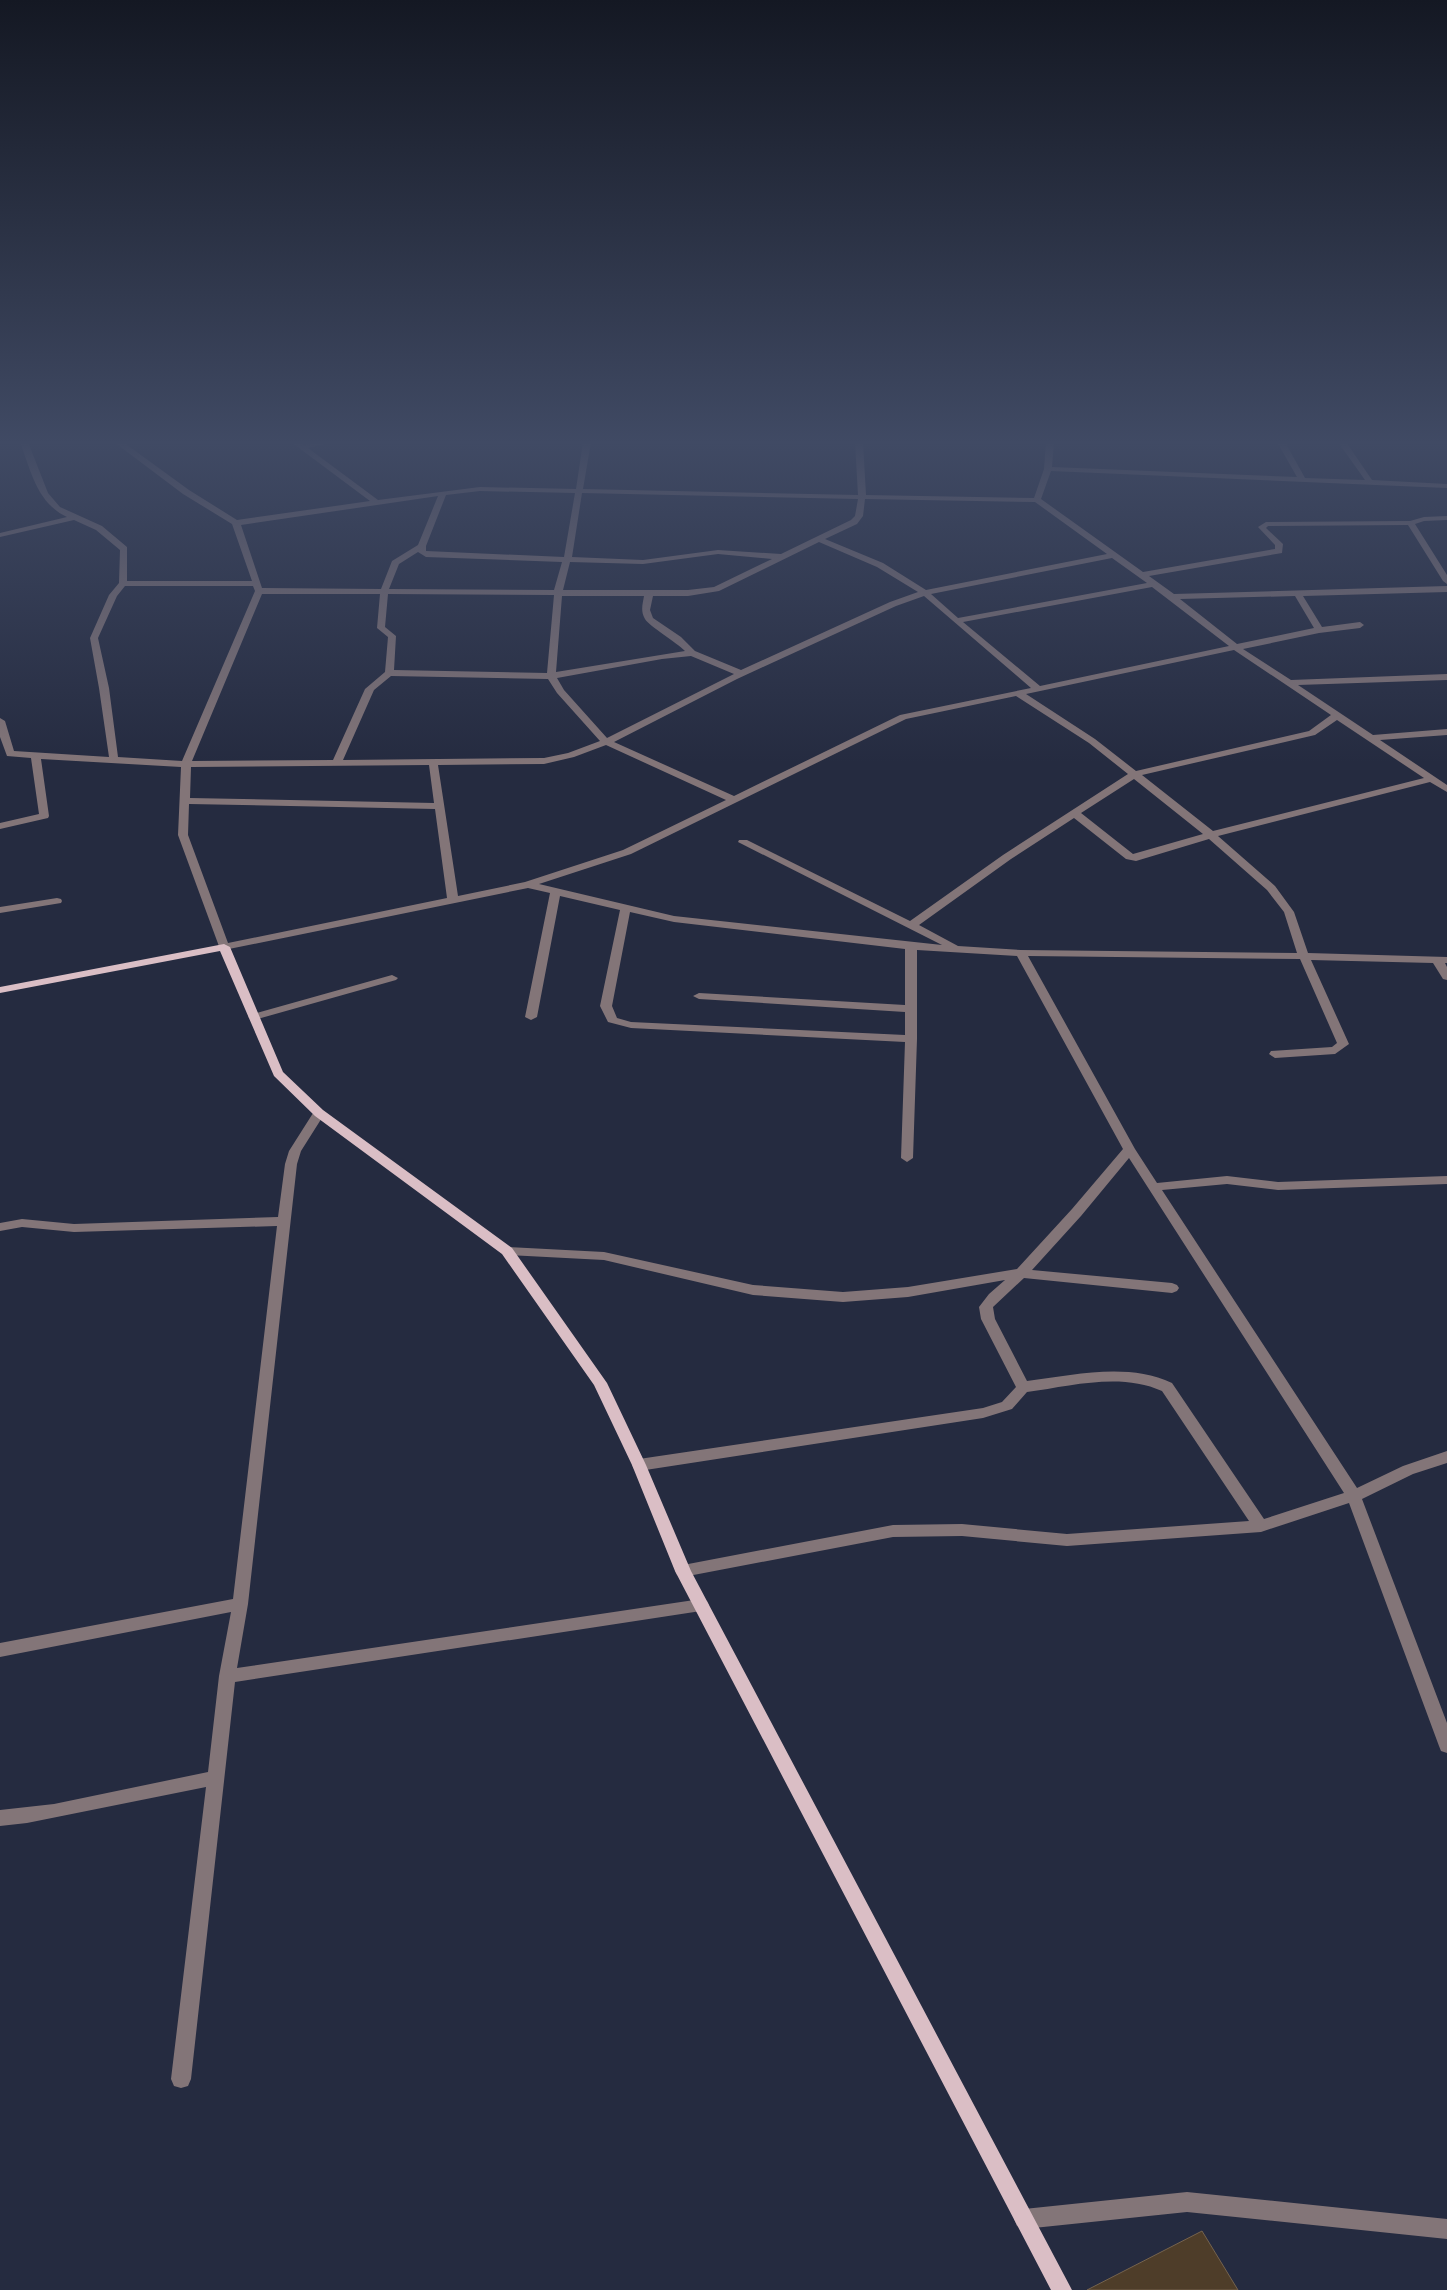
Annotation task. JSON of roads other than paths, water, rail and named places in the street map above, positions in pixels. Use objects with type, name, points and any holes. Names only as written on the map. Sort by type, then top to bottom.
[{"type":"main road","points":[[0,990],[224,946],[278,1074],[319,1113],[508,1251],[600,1383],[640,1465],[683,1571],[1062,2290]]},
{"type":"street","points":[[114,760],[104,688],[94,638],[113,595],[123,582],[123,549]]},
{"type":"street","points":[[245,549],[258,588],[186,764],[184,801],[183,835],[224,946],[453,902],[527,885],[627,852],[903,717],[1319,630],[1360,625]]},
{"type":"street","points":[[389,673],[392,636],[381,628],[384,592],[395,563],[417,549]]},
{"type":"street","points":[[422,549],[422,552],[432,556],[643,562],[718,552],[784,558]]},
{"type":"street","points":[[569,549],[558,593],[551,676],[560,691],[606,742],[735,800]]},
{"type":"street","points":[[123,582],[384,592],[688,593],[716,590],[802,549]]},
{"type":"street","points":[[841,549],[880,565],[925,593],[1037,688]]},
{"type":"street","points":[[1106,549],[1172,597],[1235,648],[1447,789]]},
{"type":"street","points":[[1142,575],[1279,551],[1279,549]]},
{"type":"street","points":[[1427,549],[1447,581]]},
{"type":"street","points":[[0,720],[5,755],[186,764],[544,761],[571,755],[606,742],[742,674],[892,604],[925,593],[1115,555]]},
{"type":"street","points":[[956,621],[1154,584]]},
{"type":"street","points":[[1172,597],[1447,589]]},
{"type":"street","points":[[648,593],[646,610],[648,618],[678,639],[692,653],[742,674]]},
{"type":"street","points":[[1298,593],[1319,630]]},
{"type":"street","points":[[337,762],[370,689],[389,673],[551,676],[662,656],[692,653]]},
{"type":"street","points":[[1288,683],[1447,677]]},
{"type":"street","points":[[1016,692],[1092,741],[1211,836],[1271,888],[1289,912],[1304,956],[1343,1044],[1335,1050],[1275,1054]]},
{"type":"street","points":[[911,925],[1007,857],[1134,774],[1312,733],[1336,716]]},
{"type":"street","points":[[1370,738],[1447,732]]},
{"type":"street","points":[[0,826],[44,816],[36,756]]},
{"type":"street","points":[[433,762],[453,902]]},
{"type":"street","points":[[1075,814],[1133,858],[1431,779]]},
{"type":"street","points":[[184,801],[439,806]]},
{"type":"street","points":[[744,842],[960,949]]},
{"type":"street","points":[[527,885],[674,919],[911,946],[1021,953],[1304,956],[1442,960],[1447,977]]},
{"type":"street","points":[[531,1017],[556,892]]},
{"type":"street","points":[[0,910],[57,901]]},
{"type":"street","points":[[626,908],[606,1006],[612,1020],[630,1025],[911,1039]]},
{"type":"street","points":[[907,1158],[911,1039],[911,946]]},
{"type":"street","points":[[1021,953],[1129,1149],[1354,1496],[1447,1746]]},
{"type":"street","points":[[254,1018],[392,978]]},
{"type":"street","points":[[699,996],[911,1009]]},
{"type":"street","points":[[181,2079],[227,1676],[240,1604],[291,1164],[295,1151],[319,1113]]},
{"type":"street","points":[[1022,1386],[988,1319],[986,1307],[992,1297],[1020,1273],[1099,1188],[1129,1149]]},
{"type":"street","points":[[1154,1187],[1227,1180],[1278,1186],[1447,1180]]},
{"type":"street","points":[[0,1227],[22,1223],[74,1228],[285,1220]]},
{"type":"street","points":[[508,1251],[604,1256],[753,1290],[842,1297],[908,1292],[1020,1273],[1172,1288]]},
{"type":"street","points":[[1022,1386],[1124,1376],[1157,1380],[1167,1387],[1261,1526]]},
{"type":"street","points":[[640,1465],[983,1413],[1002,1409],[1011,1404],[1022,1386]]},
{"type":"street","points":[[683,1571],[893,1531],[962,1530],[1068,1540],[1261,1526],[1354,1496],[1408,1470],[1447,1457]]},
{"type":"street","points":[[0,1650],[240,1604]]},
{"type":"street","points":[[227,1676],[701,1605]]},
{"type":"street","points":[[0,1818],[28,1817],[170,1784],[215,1778]]},
{"type":"street","points":[[1024,2219],[1187,2202],[1447,2228]]}]
